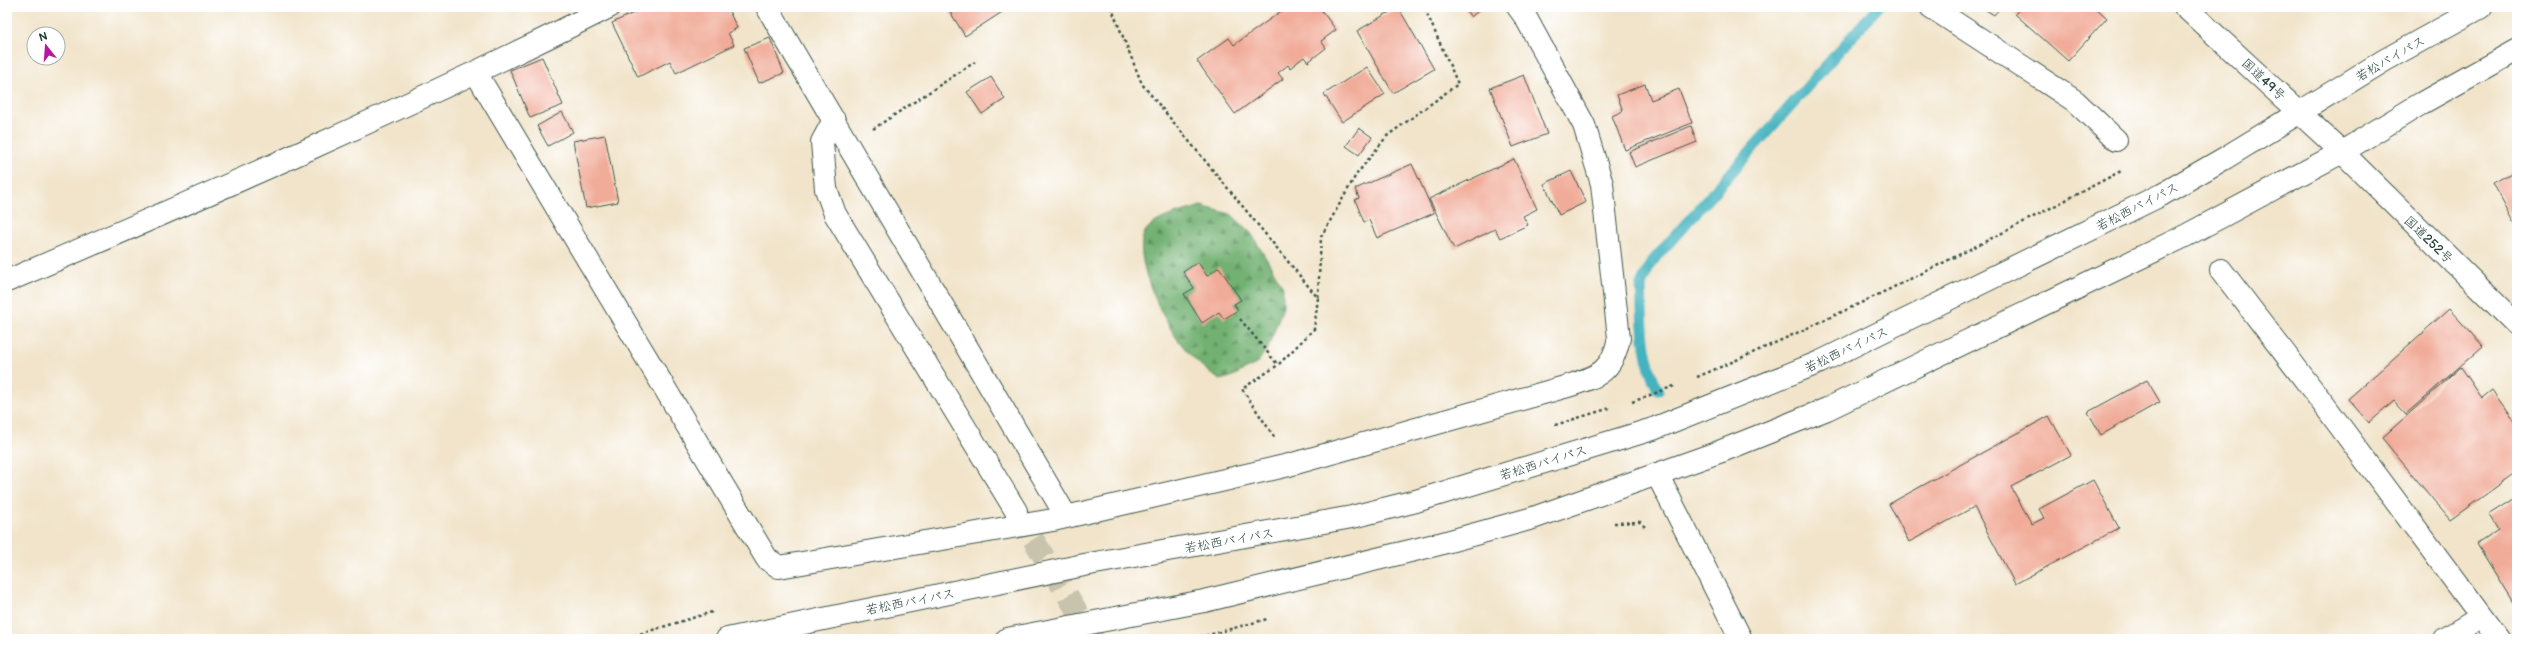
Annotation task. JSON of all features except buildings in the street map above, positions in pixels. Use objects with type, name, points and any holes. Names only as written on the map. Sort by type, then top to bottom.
[{"type":"main road","points":[[7,281],[222,189],[476,74],[609,7]]},
{"type":"main road","points":[[768,7],[1066,516]]},
{"type":"main road","points":[[476,74],[767,559],[779,567],[1066,516],[1289,465],[1595,377],[1612,362],[1619,338],[1602,184],[1584,126],[1518,7]]},
{"type":"main road","points":[[1931,7],[2075,101],[2116,140]]},
{"type":"main road","name":"国道49号","points":[[2185,7],[2342,152]]},
{"type":"main road","name":"若松バイパス","points":[[2299,112],[2385,60],[2481,7]]},
{"type":"main road","points":[[1007,639],[1204,601],[1439,544],[1533,518],[1719,452],[1834,406],[2185,236],[2342,152],[2422,103],[2517,50]]},
{"type":"main road","name":"若松西バイパス","points":[[727,639],[1084,565],[1352,517],[1416,501],[1653,429],[1820,362],[1919,315],[2161,195],[2299,112]]},
{"type":"main road","points":[[834,120],[822,142],[826,189],[835,214],[1016,511]]},
{"type":"main road","name":"国道252号","points":[[2342,152],[2517,325]]},
{"type":"main road","points":[[2221,270],[2325,406],[2498,639]]},
{"type":"main road","points":[[1656,474],[1741,639]]},
{"type":"main road","points":[[2445,639],[2481,617]]},
{"type":"path","points":[[1111,7],[1142,84],[1318,298]]},
{"type":"path","points":[[1289,465],[1266,423],[1242,389],[1278,365],[1314,329],[1318,298],[1321,237],[1356,175],[1387,136],[1458,84],[1424,7]]},
{"type":"path","points":[[849,145],[975,62]]},
{"type":"path","points":[[1240,319],[1278,365]]},
{"type":"green space","points":[[1201,206],[1231,214],[1251,233],[1283,287],[1283,307],[1268,348],[1256,364],[1231,377],[1220,380],[1195,360],[1175,336],[1158,306],[1145,270],[1142,253],[1142,238],[1148,228],[1173,214]]},
{"type":"waterway","points":[[1658,390],[1648,364],[1643,326],[1641,285],[1651,263],[1878,7]]},
{"type":"tunnel","points":[[1016,511],[1094,639]]}]
